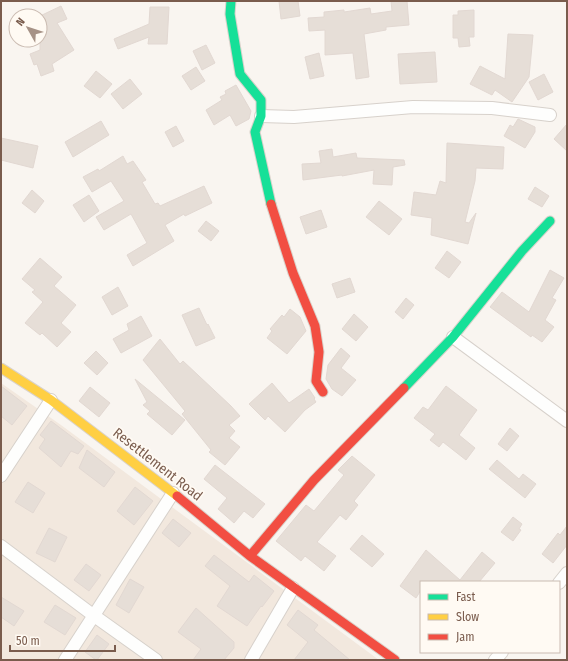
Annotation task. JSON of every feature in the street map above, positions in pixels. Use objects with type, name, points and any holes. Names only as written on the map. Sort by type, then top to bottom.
[{"type":"street","points":[[231,1],[230,14],[240,74],[261,100],[261,116],[255,132],[273,212],[292,273],[315,326],[319,352],[316,381],[322,392]]},
{"type":"street","points":[[261,116],[294,117],[413,107],[492,108],[550,116]]},
{"type":"street","points":[[250,556],[314,480],[453,337],[458,328],[522,251],[550,221]]},
{"type":"street","points":[[453,337],[567,421]]},
{"type":"street","name":"Resettlement Road","points":[[1,368],[51,400],[174,492],[250,556],[395,660]]},
{"type":"street","points":[[1,476],[51,400]]},
{"type":"street","points":[[65,660],[174,492]]},
{"type":"street","points":[[1,546],[93,616],[156,660]]},
{"type":"street","points":[[560,582],[567,573]]},
{"type":"street","points":[[251,660],[293,588]]},
{"type":"shaded area","points":[[1,383],[61,425],[379,660],[1,660]]},
{"type":"building","points":[[279,1],[298,1],[300,16],[281,19]]},
{"type":"building","points":[[391,1],[407,1],[409,25],[386,27],[386,30],[364,34],[369,77],[356,79],[353,53],[325,55],[325,30],[309,31],[308,18],[324,17],[324,12],[344,10],[344,12],[370,8],[371,14],[392,11]]},
{"type":"building","points":[[61,6],[67,19],[57,23],[74,50],[52,64],[54,71],[41,76],[37,64],[34,65],[30,54],[40,50],[40,48],[48,48],[48,12]]},
{"type":"building","points":[[150,7],[169,7],[167,44],[148,44],[149,37],[118,49],[114,39],[149,24]]},
{"type":"building","points":[[474,10],[474,37],[469,37],[470,46],[459,47],[458,38],[453,38],[453,15],[458,15],[458,11]]},
{"type":"building","points":[[508,34],[533,35],[529,77],[512,102],[495,90],[492,95],[470,84],[480,66],[505,79]]},
{"type":"building","points":[[206,45],[215,63],[202,70],[193,51]]},
{"type":"building","points":[[435,52],[437,82],[400,84],[398,54]]},
{"type":"building","points":[[319,53],[324,76],[310,79],[305,57]]},
{"type":"building","points":[[196,67],[205,81],[191,90],[182,76]]},
{"type":"building","points":[[96,71],[112,84],[100,98],[84,86]]},
{"type":"building","points":[[544,74],[553,92],[538,100],[529,82]]},
{"type":"building","points":[[130,79],[142,94],[123,109],[111,94]]},
{"type":"building","points":[[236,85],[251,111],[249,119],[236,126],[230,115],[214,125],[206,110],[222,100],[220,97],[226,94],[225,91]]},
{"type":"building","points":[[518,119],[535,127],[535,132],[525,148],[504,136],[510,125],[513,127]]},
{"type":"building","points":[[101,121],[109,135],[73,157],[65,142]]},
{"type":"building","points":[[567,124],[567,151],[554,139]]},
{"type":"building","points":[[176,126],[184,141],[173,147],[165,132]]},
{"type":"building","points":[[1,138],[38,146],[33,168],[1,160]]},
{"type":"building","points":[[447,143],[504,147],[503,169],[476,168],[475,181],[465,222],[469,223],[476,213],[468,244],[431,235],[432,218],[411,215],[414,192],[436,195],[440,181],[446,183]]},
{"type":"building","points":[[332,149],[333,157],[356,153],[357,158],[404,160],[405,165],[393,167],[392,185],[373,184],[374,170],[342,176],[303,180],[302,164],[321,163],[319,151]]},
{"type":"building","points":[[123,156],[127,164],[133,161],[146,180],[142,182],[155,204],[158,203],[160,206],[204,186],[212,203],[185,216],[184,214],[165,225],[174,241],[133,266],[127,255],[147,243],[131,214],[104,230],[96,217],[124,201],[111,181],[92,192],[83,177],[98,169],[99,171]]},
{"type":"building","points":[[535,187],[549,196],[542,207],[528,199]]},
{"type":"building","points":[[32,190],[44,201],[35,213],[22,203]]},
{"type":"building","points":[[89,195],[99,211],[84,222],[73,205]]},
{"type":"building","points":[[379,201],[402,219],[389,235],[366,217]]},
{"type":"building","points":[[321,210],[327,227],[306,234],[300,217]]},
{"type":"building","points":[[206,221],[219,231],[211,241],[198,231]]},
{"type":"building","points":[[447,251],[461,262],[449,278],[435,268]]},
{"type":"building","points":[[40,258],[62,277],[54,286],[76,305],[61,323],[71,332],[57,347],[42,333],[40,335],[25,323],[43,302],[32,292],[35,290],[22,279]]},
{"type":"building","points":[[550,270],[564,278],[552,298],[556,300],[545,320],[554,327],[542,342],[532,335],[531,337],[490,307],[502,292],[529,312]]},
{"type":"building","points":[[350,278],[355,292],[337,298],[332,284]]},
{"type":"building","points":[[118,287],[128,306],[112,315],[102,297]]},
{"type":"building","points":[[406,298],[414,305],[403,319],[395,312]]},
{"type":"building","points":[[199,308],[215,338],[196,346],[182,315]]},
{"type":"building","points":[[290,309],[300,317],[306,331],[287,354],[267,338],[272,331],[270,329],[282,315],[284,317]]},
{"type":"building","points":[[354,314],[368,327],[356,341],[342,329]]},
{"type":"building","points":[[141,316],[152,336],[121,353],[113,339],[129,330],[127,324]]},
{"type":"building","points":[[160,339],[180,364],[183,361],[240,416],[229,425],[235,431],[229,438],[240,447],[225,465],[209,452],[211,450],[182,414],[185,411],[143,360]]},
{"type":"building","points":[[341,348],[350,356],[341,368],[356,380],[342,396],[332,389],[326,379],[328,365]]},
{"type":"building","points":[[96,351],[108,363],[97,375],[84,363]]},
{"type":"building","points":[[135,379],[185,420],[172,435],[147,414],[150,411],[143,405],[147,402]]},
{"type":"building","points":[[272,383],[289,403],[309,389],[315,398],[314,399],[316,402],[305,410],[285,432],[268,416],[265,420],[249,404]]},
{"type":"building","points":[[1,386],[27,406],[12,425],[1,416]]},
{"type":"building","points":[[446,386],[477,410],[459,435],[475,448],[466,460],[443,442],[439,447],[430,440],[435,434],[414,418],[423,407],[428,410]]},
{"type":"building","points":[[90,387],[110,403],[99,417],[79,401]]},
{"type":"building","points":[[51,421],[84,446],[78,454],[71,451],[61,467],[39,448],[45,439],[40,435]]},
{"type":"building","points":[[510,428],[519,436],[507,451],[498,444]]},
{"type":"building","points":[[87,450],[115,472],[104,487],[79,468]]},
{"type":"building","points":[[352,456],[375,475],[354,501],[358,505],[346,520],[340,515],[317,542],[336,556],[324,571],[305,556],[301,561],[276,541],[306,505],[314,511],[344,475],[338,470]]},
{"type":"building","points":[[497,460],[519,479],[523,474],[536,484],[525,498],[489,469]]},
{"type":"building","points":[[215,465],[265,504],[253,518],[244,511],[234,523],[218,509],[227,498],[204,479]]},
{"type":"building","points":[[28,482],[45,493],[33,513],[15,502]]},
{"type":"building","points":[[135,487],[153,501],[134,525],[117,511]]},
{"type":"building","points":[[513,517],[522,524],[519,529],[521,530],[513,541],[501,532]]},
{"type":"building","points":[[173,519],[191,533],[179,547],[162,533]]},
{"type":"building","points":[[567,526],[567,545],[553,563],[542,554],[558,533],[560,535]]},
{"type":"building","points":[[49,528],[67,537],[55,562],[36,553]]},
{"type":"building","points":[[362,535],[384,554],[372,567],[350,549]]},
{"type":"building","points":[[426,550],[460,580],[482,552],[495,563],[480,581],[420,581],[420,592],[416,598],[400,586]]},
{"type":"building","points":[[214,555],[249,582],[254,575],[274,591],[247,626],[217,606],[230,586],[205,566]]},
{"type":"building","points":[[86,564],[101,575],[89,591],[74,580]]},
{"type":"building","points":[[130,579],[144,587],[129,613],[116,605]]},
{"type":"building","points":[[1,597],[24,611],[14,626],[1,617]]},
{"type":"building","points":[[55,605],[76,618],[65,635],[44,622]]},
{"type":"building","points":[[196,608],[234,642],[234,648],[224,660],[193,660],[201,649],[178,632]]},
{"type":"building","points":[[298,610],[318,625],[314,630],[350,660],[294,660],[308,642],[287,625]]},
{"type":"building","points":[[97,635],[109,644],[96,660],[85,652]]},
{"type":"traffic: fast","points":[[231,1],[230,14],[240,74],[261,100],[261,116],[255,132],[271,204]]},
{"type":"traffic: fast","points":[[404,388],[453,337],[522,251],[550,221]]},
{"type":"traffic: slow","points":[[1,368],[51,400],[177,496]]},
{"type":"traffic: jam","points":[[271,204],[293,273],[315,326],[319,352],[316,381],[323,392]]},
{"type":"traffic: jam","points":[[250,556],[314,480],[404,388]]},
{"type":"traffic: jam","points":[[177,496],[250,556],[395,660]]}]
